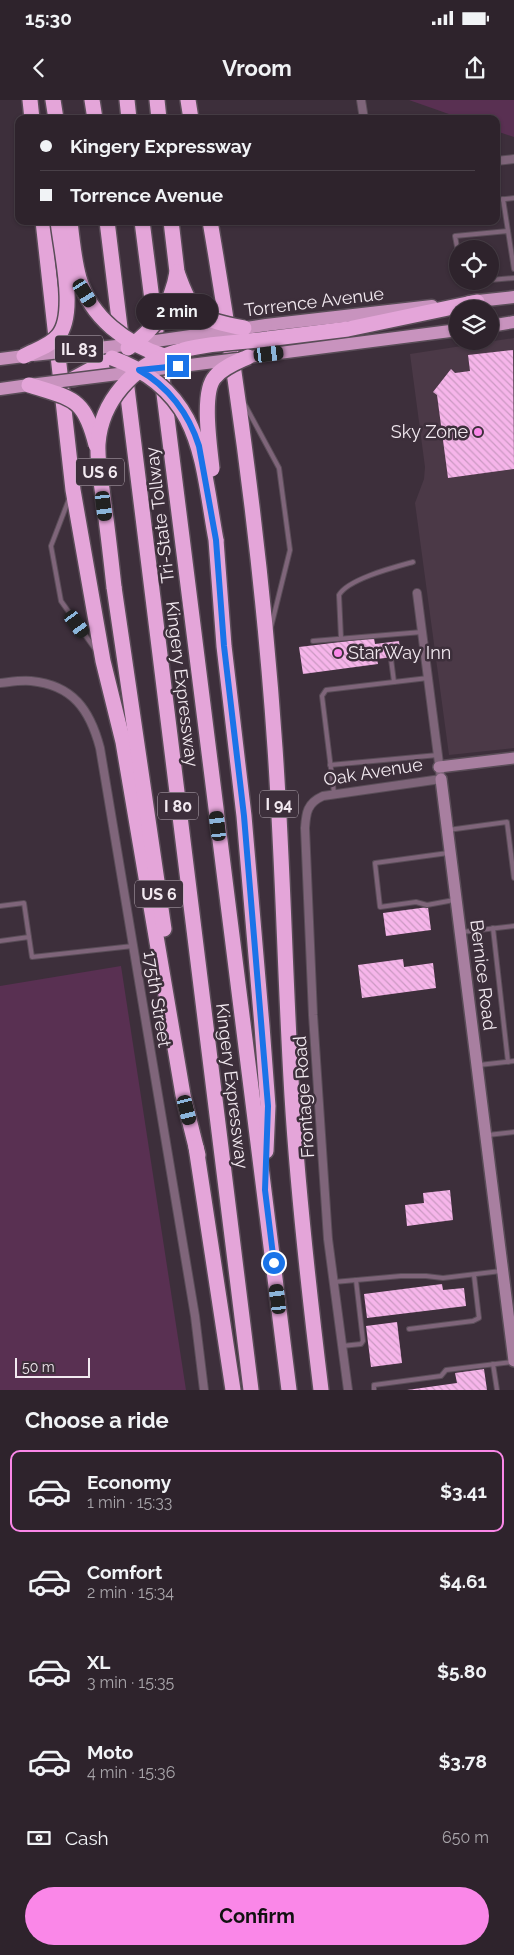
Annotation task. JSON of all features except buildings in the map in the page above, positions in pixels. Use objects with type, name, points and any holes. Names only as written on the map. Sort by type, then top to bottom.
[{"type":"highway","points":[[30,100],[32,115]]},
{"type":"highway","points":[[53,100],[55,115]]},
{"type":"highway","points":[[92,100],[94,115]]},
{"type":"highway","points":[[127,100],[129,115]]},
{"type":"highway","points":[[156,100],[158,115]]},
{"type":"highway","points":[[188,100],[191,115]]},
{"type":"highway","points":[[43,225],[73,490],[103,661],[123,742],[183,1095],[198,1155]]},
{"type":"highway","points":[[24,356],[59,336],[68,313],[59,225]]},
{"type":"highway","points":[[71,225],[78,271],[85,293],[94,308],[109,325],[135,344],[164,356],[181,360],[216,362]]},
{"type":"highway","name":"Kingery Expressway","points":[[107,225],[251,1390]]},
{"type":"highway","name":"Tri-State Tollway","points":[[143,225],[265,1190]]},
{"type":"highway","points":[[73,379],[135,344],[157,320],[168,304],[174,290],[177,272],[171,225]]},
{"type":"highway","name":"I 94","points":[[211,225],[238,390],[256,533],[267,644],[276,750],[294,1125],[306,1261],[321,1390]]},
{"type":"highway","points":[[177,272],[191,305],[201,315],[220,324],[244,328]]},
{"type":"highway","name":"US 6","points":[[233,1390],[114,587],[98,454],[100,431],[109,406],[122,386],[139,370],[164,356],[190,348],[266,332],[348,329],[449,308]]},
{"type":"highway","points":[[70,350],[112,358],[149,376],[170,394],[186,416],[199,446],[216,540]]},
{"type":"highway","points":[[248,357],[217,374],[210,383],[207,400],[224,646],[244,816],[268,1106],[265,1190]]},
{"type":"highway","points":[[29,385],[67,397],[79,405],[90,423],[98,454]]},
{"type":"highway","name":"Kingery Expressway","points":[[265,1190],[289,1390]]},
{"type":"main road","name":"US 6","points":[[492,300],[514,297]]},
{"type":"main road","points":[[499,324],[514,322]]},
{"type":"main road","name":"Torrence Avenue","points":[[0,359],[135,344],[244,328],[266,332]]},
{"type":"main road","points":[[248,357],[449,331]]},
{"type":"main road","name":"IL 83","points":[[0,389],[248,357]]},
{"type":"street","points":[[361,100],[363,115]]},
{"type":"street","points":[[500,161],[514,159]]},
{"type":"street","name":"Bernice Road","points":[[417,593],[502,1271],[511,1313],[514,1362]]},
{"type":"street","name":"175th Street","points":[[0,683],[30,681],[57,687],[70,693],[89,715],[100,748],[195,1316],[204,1390]]},
{"type":"street","name":"Oak Avenue","points":[[438,761],[514,758]]},
{"type":"street","name":"Oak Avenue","points":[[312,802],[334,793],[441,779]]},
{"type":"street","name":"Frontage Road","points":[[312,802],[306,812],[305,828],[315,1034],[328,1230],[348,1390]]},
{"type":"lane","points":[[500,199],[514,198]]},
{"type":"lane","points":[[503,199],[514,269]]},
{"type":"lane","points":[[456,240],[455,236],[508,231]]},
{"type":"lane","points":[[499,279],[514,278]]},
{"type":"lane","points":[[238,390],[279,468],[290,550],[267,644]]},
{"type":"lane","points":[[73,490],[51,546],[61,601],[103,661]]},
{"type":"lane","points":[[342,638],[339,596],[342,590],[378,571],[414,562]]},
{"type":"lane","points":[[313,641],[422,632]]},
{"type":"lane","points":[[388,635],[389,642]]},
{"type":"lane","points":[[391,659],[394,682]]},
{"type":"lane","points":[[334,793],[322,696],[326,690],[428,678]]},
{"type":"lane","points":[[330,766],[438,761]]},
{"type":"lane","points":[[447,830],[507,822],[514,878]]},
{"type":"lane","points":[[450,852],[375,863],[380,907],[416,902],[427,904],[456,900]]},
{"type":"lane","points":[[0,906],[24,903],[32,957],[133,946]]},
{"type":"lane","points":[[460,932],[514,926]]},
{"type":"lane","points":[[493,928],[508,1062]]},
{"type":"lane","points":[[0,941],[29,937]]},
{"type":"lane","points":[[477,1065],[514,1061]]},
{"type":"lane","points":[[485,1135],[514,1132]]},
{"type":"lane","points":[[334,1282],[401,1276],[443,1278],[502,1271]]},
{"type":"lane","points":[[409,1329],[473,1321],[479,1318],[474,1275]]},
{"type":"lane","points":[[342,1346],[361,1344],[363,1341],[356,1280]]},
{"type":"lane","points":[[374,1390],[374,1384],[442,1376],[446,1370],[514,1362]]},
{"type":"lane","points":[[493,1364],[497,1390]]},
{"type":"shaded area","points":[[409,100],[514,100],[514,137],[500,132],[500,115],[452,115]]},
{"type":"shaded area","points":[[514,338],[514,748],[449,755],[415,503],[424,479],[425,467],[410,354],[449,348],[449,350],[499,350],[499,340]]},
{"type":"shaded area","points":[[121,966],[186,1390],[0,1390],[0,986]]},
{"type":"place","name":"Sky Zone","points":[[478,432]]},
{"type":"place","name":"Star Way Inn","points":[[338,653]]},
{"type":"route","points":[[178,366],[139,370],[160,384],[170,394],[189,420],[199,446],[216,540],[224,646],[244,816],[264,1046],[268,1106],[265,1190],[274,1263]]}]
